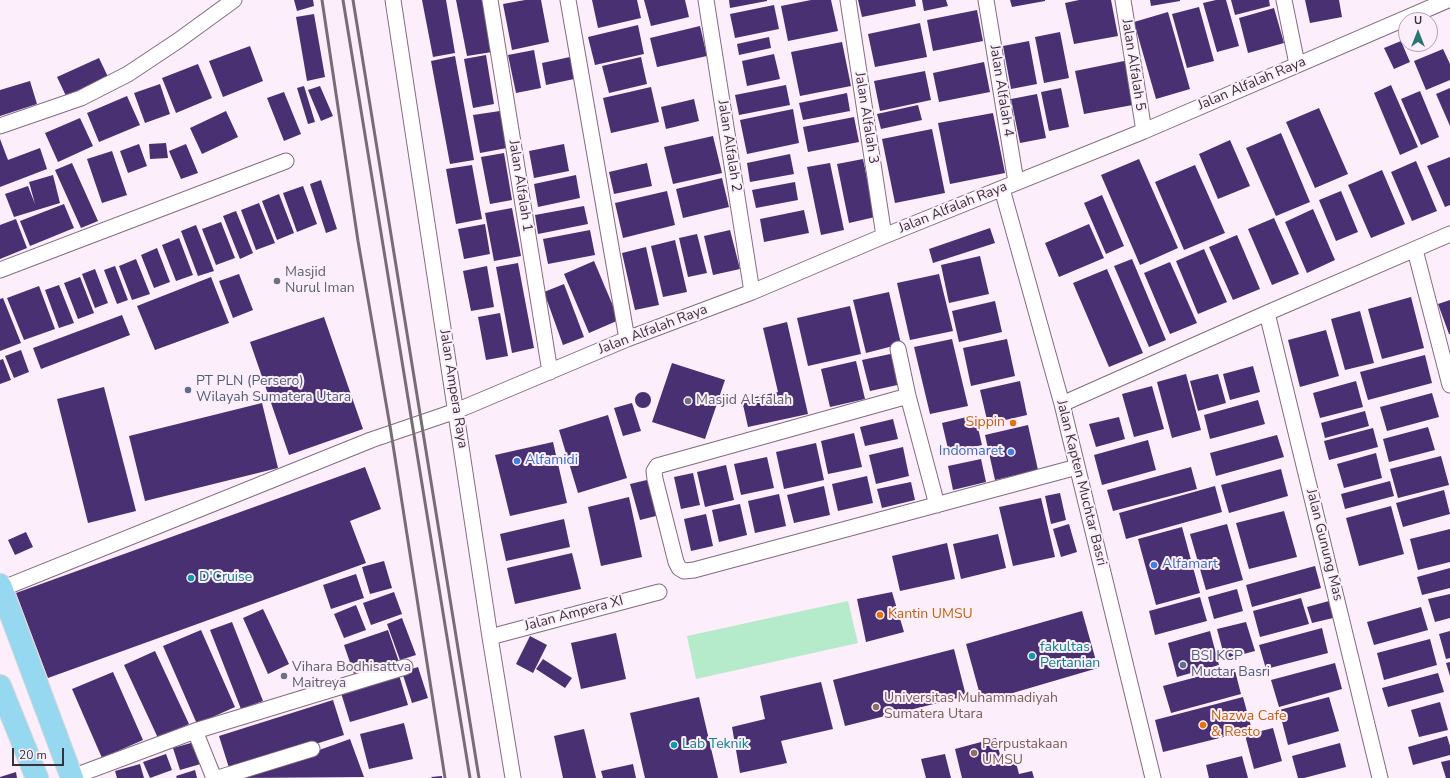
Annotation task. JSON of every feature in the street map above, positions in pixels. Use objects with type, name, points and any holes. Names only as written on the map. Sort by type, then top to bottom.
[{"type":"main road","points":[[1,587],[72,777]]},
{"type":"main road","points":[[0,686],[37,778]]},
{"type":"street","points":[[0,126],[81,98],[128,74],[179,40],[234,0]]},
{"type":"street","name":"Jalan Ampera Raya","points":[[393,0],[490,637],[513,778]]},
{"type":"street","name":"Jalan Alfalah 1","points":[[490,0],[550,372]]},
{"type":"street","points":[[568,0],[626,339]]},
{"type":"street","name":"Jalan Alfalah 2","points":[[706,0],[752,292]]},
{"type":"street","name":"Jalan Alfalah 3","points":[[848,0],[884,236]]},
{"type":"street","name":"Jalan Alfalah 4","points":[[986,0],[1016,182]]},
{"type":"street","name":"Jalan Alfalah 5","points":[[1123,0],[1144,131]]},
{"type":"street","points":[[1284,0],[1297,64]]},
{"type":"street","name":"Jalan Alfalah Raya","points":[[1,587],[371,440],[456,411],[626,339],[752,292],[884,236],[1144,131],[1448,0]]},
{"type":"street","points":[[0,270],[286,160]]},
{"type":"street","name":"Jalan Kapten Muchtar Basri","points":[[1002,189],[1062,404],[1153,778]]},
{"type":"street","points":[[1062,404],[1450,234]]},
{"type":"street","points":[[1415,250],[1450,385]]},
{"type":"street","name":"Jalan Gunung Mas","points":[[1267,313],[1380,778]]},
{"type":"street","points":[[898,349],[908,396],[937,505]]},
{"type":"street","points":[[908,396],[657,466],[654,472],[654,479],[676,562],[679,568],[684,571],[694,570],[1077,467]]},
{"type":"street","name":"Jalan Ampera XI","points":[[490,637],[659,592]]},
{"type":"street","points":[[72,777],[195,731],[405,667]]},
{"type":"street","points":[[195,731],[214,778]]},
{"type":"street","points":[[218,778],[312,748]]},
{"type":"green space","points":[[848,601],[858,643],[696,679],[687,636]]},
{"type":"building","points":[[294,0],[313,0],[314,6],[297,11]]},
{"type":"building","points":[[422,0],[446,0],[455,53],[433,57]]},
{"type":"building","points":[[456,0],[482,0],[492,52],[467,56]]},
{"type":"building","points":[[525,0],[541,0],[549,42],[512,50],[503,4]]},
{"type":"building","points":[[592,0],[637,0],[641,18],[598,28]]},
{"type":"building","points":[[644,0],[685,0],[689,17],[651,26]]},
{"type":"building","points":[[729,0],[767,0],[767,1],[730,8]]},
{"type":"building","points":[[811,0],[831,0],[838,31],[788,41],[781,6]]},
{"type":"building","points":[[858,0],[915,0],[916,6],[862,17]]},
{"type":"building","points":[[922,0],[946,0],[948,6],[924,11]]},
{"type":"building","points":[[1010,0],[1045,0],[1045,1],[1012,7]]},
{"type":"building","points":[[1079,0],[1111,0],[1118,36],[1074,44],[1065,3]]},
{"type":"building","points":[[1150,0],[1180,0],[1180,1],[1151,6]]},
{"type":"building","points":[[1216,0],[1226,0],[1239,46],[1217,52],[1203,3]]},
{"type":"building","points":[[1231,0],[1269,0],[1270,6],[1235,15]]},
{"type":"building","points":[[1305,0],[1339,0],[1342,17],[1310,23]]},
{"type":"building","points":[[774,5],[779,29],[735,38],[730,14]]},
{"type":"building","points":[[1199,7],[1214,61],[1187,68],[1172,14]]},
{"type":"building","points":[[1274,8],[1284,43],[1248,53],[1239,18]]},
{"type":"building","points":[[977,10],[983,41],[933,51],[927,20]]},
{"type":"building","points":[[1168,12],[1190,89],[1156,99],[1134,22]]},
{"type":"building","points":[[314,14],[325,77],[307,81],[296,17]]},
{"type":"building","points":[[920,23],[927,57],[875,67],[868,34]]},
{"type":"building","points":[[638,25],[644,54],[595,65],[588,37]]},
{"type":"building","points":[[700,26],[707,56],[657,67],[650,38]]},
{"type":"building","points":[[1060,32],[1069,78],[1044,83],[1035,37]]},
{"type":"building","points":[[769,37],[771,48],[739,55],[737,44]]},
{"type":"building","points":[[1029,41],[1037,84],[1011,89],[1003,46]]},
{"type":"building","points":[[842,42],[851,86],[800,96],[791,52]]},
{"type":"building","points":[[1398,42],[1398,52],[1406,52],[1410,62],[1394,69],[1384,48]]},
{"type":"building","points":[[250,46],[263,81],[223,97],[209,61]]},
{"type":"building","points":[[1443,49],[1450,64],[1450,80],[1426,90],[1414,61]]},
{"type":"building","points":[[534,50],[541,88],[516,93],[508,55]]},
{"type":"building","points":[[774,54],[780,79],[747,86],[742,61]]},
{"type":"building","points":[[486,55],[494,104],[473,108],[464,59]]},
{"type":"building","points":[[455,56],[474,160],[450,164],[431,61]]},
{"type":"building","points":[[570,57],[574,79],[546,85],[542,63]]},
{"type":"building","points":[[641,57],[647,84],[609,93],[602,66]]},
{"type":"building","points":[[99,58],[109,79],[67,98],[57,77]]},
{"type":"building","points":[[1129,60],[1138,104],[1084,114],[1075,71]]},
{"type":"building","points":[[984,62],[990,92],[939,102],[933,73]]},
{"type":"building","points":[[198,64],[212,98],[176,113],[162,78]]},
{"type":"building","points":[[925,71],[931,100],[880,111],[874,81]]},
{"type":"building","points":[[30,81],[37,104],[0,116],[0,90]]},
{"type":"building","points":[[160,84],[170,114],[145,123],[134,93]]},
{"type":"building","points":[[786,85],[790,105],[739,115],[735,95]]},
{"type":"building","points":[[1391,85],[1418,147],[1400,155],[1374,93]]},
{"type":"building","points":[[304,86],[315,122],[308,124],[297,88]]},
{"type":"building","points":[[320,86],[333,116],[321,121],[308,90]]},
{"type":"building","points":[[651,87],[659,122],[611,133],[603,98]]},
{"type":"building","points":[[1061,88],[1069,127],[1049,131],[1041,92]]},
{"type":"building","points":[[1450,88],[1450,126],[1436,94]]},
{"type":"building","points":[[1420,91],[1439,137],[1421,145],[1401,99]]},
{"type":"building","points":[[284,92],[301,134],[284,141],[267,98]]},
{"type":"building","points":[[847,93],[850,111],[803,120],[799,103]]},
{"type":"building","points":[[1037,94],[1046,138],[1020,143],[1011,99]]},
{"type":"building","points":[[127,96],[140,125],[99,142],[87,113]]},
{"type":"building","points":[[694,99],[699,121],[666,129],[661,107]]},
{"type":"building","points":[[918,105],[922,120],[881,129],[877,114]]},
{"type":"building","points":[[1319,108],[1348,174],[1315,188],[1286,122]]},
{"type":"building","points":[[793,109],[799,143],[747,154],[740,120]]},
{"type":"building","points":[[226,111],[238,137],[202,154],[190,128]]},
{"type":"building","points":[[500,111],[507,148],[480,153],[473,115]]},
{"type":"building","points":[[993,113],[1005,173],[950,184],[938,123]]},
{"type":"building","points":[[854,117],[859,142],[808,152],[803,127]]},
{"type":"building","points":[[80,118],[93,146],[58,162],[45,133]]},
{"type":"building","points":[[932,129],[945,193],[895,203],[882,139]]},
{"type":"building","points":[[1281,133],[1310,202],[1276,216],[1246,148]]},
{"type":"building","points":[[713,136],[722,173],[673,184],[664,147]]},
{"type":"building","points":[[0,139],[8,160],[40,148],[47,169],[0,187]]},
{"type":"building","points":[[1230,140],[1250,186],[1218,199],[1199,154]]},
{"type":"building","points":[[166,143],[168,158],[150,159],[149,144]]},
{"type":"building","points":[[139,144],[147,166],[128,173],[120,151]]},
{"type":"building","points":[[186,144],[198,173],[181,179],[169,151]]},
{"type":"building","points":[[564,144],[569,171],[534,178],[529,151]]},
{"type":"building","points":[[112,151],[127,195],[102,203],[87,159]]},
{"type":"building","points":[[504,153],[512,200],[490,204],[481,157]]},
{"type":"building","points":[[790,154],[794,174],[750,182],[747,163]]},
{"type":"building","points":[[1450,157],[1450,205],[1445,207],[1427,166]]},
{"type":"building","points":[[863,159],[875,217],[849,223],[837,164]]},
{"type":"building","points":[[1139,159],[1178,248],[1140,265],[1101,175]]},
{"type":"building","points":[[1416,161],[1437,211],[1412,221],[1391,172]]},
{"type":"building","points":[[72,163],[98,221],[81,228],[55,170]]},
{"type":"building","points":[[647,163],[652,186],[614,194],[609,172]]},
{"type":"building","points":[[830,163],[844,230],[821,235],[807,167]]},
{"type":"building","points":[[472,165],[482,219],[456,224],[446,169]]},
{"type":"building","points":[[1195,165],[1225,233],[1184,250],[1155,182]]},
{"type":"building","points":[[1382,170],[1405,224],[1371,238],[1348,185]]},
{"type":"building","points":[[53,175],[60,203],[14,217],[5,194],[28,186],[35,204],[29,182]]},
{"type":"building","points":[[576,175],[580,198],[538,207],[534,184]]},
{"type":"building","points":[[722,178],[729,207],[683,218],[676,189]]},
{"type":"building","points":[[321,180],[337,229],[326,233],[310,184]]},
{"type":"building","points":[[795,182],[798,200],[756,208],[752,190]]},
{"type":"building","points":[[303,186],[317,224],[297,232],[283,193]]},
{"type":"building","points":[[667,191],[675,225],[623,238],[615,203]]},
{"type":"building","points":[[1341,191],[1358,232],[1336,241],[1319,200]]},
{"type":"building","points":[[279,194],[294,233],[277,240],[262,201]]},
{"type":"building","points":[[1102,195],[1124,246],[1106,254],[1084,203]]},
{"type":"building","points":[[259,203],[275,243],[256,250],[241,210]]},
{"type":"building","points":[[64,204],[74,228],[30,246],[20,221]]},
{"type":"building","points":[[584,206],[588,224],[538,234],[535,215]]},
{"type":"building","points":[[512,208],[521,256],[494,261],[485,213]]},
{"type":"building","points":[[1313,209],[1335,260],[1307,273],[1285,222]]},
{"type":"building","points":[[804,210],[809,233],[764,242],[760,219]]},
{"type":"building","points":[[236,211],[253,253],[240,259],[223,216]]},
{"type":"building","points":[[1274,218],[1299,274],[1272,285],[1248,229]]},
{"type":"building","points":[[16,219],[27,248],[0,259],[0,225]]},
{"type":"building","points":[[221,222],[235,258],[216,265],[202,229]]},
{"type":"building","points":[[485,224],[490,254],[464,259],[458,229]]},
{"type":"building","points":[[1089,224],[1104,258],[1059,277],[1045,243]]},
{"type":"building","points":[[196,225],[214,271],[198,276],[181,231]]},
{"type":"building","points":[[990,228],[995,243],[933,263],[929,249]]},
{"type":"building","points":[[590,230],[595,255],[548,264],[543,239]]},
{"type":"building","points":[[730,230],[740,269],[713,275],[704,236]]},
{"type":"building","points":[[697,234],[707,273],[688,277],[679,238]]},
{"type":"building","points":[[1237,235],[1260,289],[1233,300],[1209,247]]},
{"type":"building","points":[[179,238],[193,275],[176,281],[162,245]]},
{"type":"building","points":[[675,240],[687,292],[663,297],[651,246]]},
{"type":"building","points":[[646,247],[659,305],[635,310],[622,253]]},
{"type":"building","points":[[157,248],[170,282],[154,288],[141,255]]},
{"type":"building","points":[[1204,249],[1227,302],[1198,314],[1176,261]]},
{"type":"building","points":[[980,256],[989,294],[949,303],[941,265]]},
{"type":"building","points":[[136,259],[150,294],[132,300],[119,266]]},
{"type":"building","points":[[1132,259],[1166,340],[1149,347],[1114,266]]},
{"type":"building","points":[[594,261],[619,320],[589,333],[564,274]]},
{"type":"building","points":[[1170,262],[1197,323],[1170,334],[1144,273]]},
{"type":"building","points":[[518,263],[534,348],[512,353],[496,267]]},
{"type":"building","points":[[115,266],[128,300],[117,304],[104,270]]},
{"type":"building","points":[[487,266],[494,307],[471,311],[463,271]]},
{"type":"building","points":[[95,269],[108,303],[95,308],[82,274]]},
{"type":"building","points":[[1107,269],[1143,353],[1109,367],[1073,283]]},
{"type":"building","points":[[239,274],[253,310],[233,318],[219,281]]},
{"type":"building","points":[[939,274],[953,331],[910,340],[897,283]]},
{"type":"building","points":[[80,277],[94,313],[78,319],[64,283]]},
{"type":"building","points":[[211,277],[229,323],[155,350],[137,306]]},
{"type":"building","points":[[564,284],[584,337],[563,345],[544,292]]},
{"type":"building","points":[[59,285],[74,323],[59,328],[45,290]]},
{"type":"building","points":[[39,286],[55,329],[24,340],[7,298]]},
{"type":"building","points":[[889,292],[901,344],[866,353],[853,300]]},
{"type":"building","points":[[1411,297],[1424,348],[1382,359],[1368,309]]},
{"type":"building","points":[[3,298],[21,343],[0,351],[0,299]]},
{"type":"building","points":[[1450,300],[1450,334],[1449,334],[1438,304]]},
{"type":"building","points":[[995,301],[1002,332],[959,342],[952,311]]},
{"type":"building","points":[[850,306],[861,354],[808,366],[797,318]]},
{"type":"building","points":[[1360,311],[1374,363],[1345,370],[1331,319]]},
{"type":"building","points":[[500,313],[508,356],[486,360],[478,317]]},
{"type":"building","points":[[122,315],[130,335],[41,369],[33,348]]},
{"type":"building","points":[[324,317],[363,429],[289,455],[250,342]]},
{"type":"building","points":[[787,322],[808,414],[748,427],[742,400],[778,392],[763,328]]},
{"type":"building","points":[[1326,330],[1339,376],[1300,387],[1288,340]]},
{"type":"building","points":[[952,339],[968,406],[930,414],[914,347]]},
{"type":"building","points":[[1007,339],[1015,376],[971,386],[963,348]]},
{"type":"building","points":[[21,350],[29,372],[14,378],[5,356]]},
{"type":"building","points":[[895,353],[902,384],[870,391],[862,360]]},
{"type":"building","points":[[1425,355],[1432,383],[1368,400],[1360,372]]},
{"type":"building","points":[[3,359],[11,380],[0,384],[0,360]]},
{"type":"building","points":[[856,361],[865,399],[830,407],[821,369]]},
{"type":"building","name":"Masjid Al-falah","points":[[672,363],[725,380],[705,439],[652,422]]},
{"type":"building","points":[[1253,366],[1260,392],[1230,400],[1223,374]]},
{"type":"building","points":[[1186,374],[1201,430],[1172,438],[1157,382]]},
{"type":"building","points":[[1218,374],[1226,403],[1198,411],[1190,381]]},
{"type":"building","points":[[1020,381],[1027,415],[988,424],[980,390]]},
{"type":"building","points":[[1356,381],[1363,407],[1320,418],[1313,393]]},
{"type":"building","points":[[1152,386],[1164,429],[1134,437],[1122,394]]},
{"type":"building","points":[[104,387],[136,511],[88,523],[57,399]]},
{"type":"building","points":[[643,392],[649,394],[651,400],[649,406],[643,408],[637,406],[635,400],[637,394]]},
{"type":"building","points":[[1432,393],[1439,417],[1387,431],[1380,407]]},
{"type":"building","points":[[1258,400],[1265,424],[1210,439],[1204,415]]},
{"type":"building","points":[[262,403],[278,468],[145,501],[129,436]]},
{"type":"building","points":[[632,403],[641,431],[623,436],[614,408]]},
{"type":"building","points":[[1365,411],[1369,426],[1325,438],[1321,423]]},
{"type":"building","points":[[608,415],[627,478],[578,493],[559,430]]},
{"type":"building","points":[[975,415],[982,445],[949,453],[942,423]]},
{"type":"building","points":[[1119,417],[1125,439],[1096,447],[1089,424]]},
{"type":"building","points":[[893,419],[898,439],[865,446],[860,427]]},
{"type":"building","name":"Indomaret","points":[[1028,425],[1038,470],[995,480],[985,435]]},
{"type":"building","points":[[1428,427],[1435,450],[1389,462],[1383,439]]},
{"type":"building","points":[[1373,428],[1378,447],[1329,460],[1324,441]]},
{"type":"building","points":[[854,433],[862,467],[828,474],[821,441]]},
{"type":"building","points":[[1277,435],[1284,457],[1216,476],[1210,453]]},
{"type":"building","points":[[1148,440],[1156,470],[1102,485],[1094,455]]},
{"type":"building","points":[[553,442],[567,503],[510,516],[495,455]]},
{"type":"building","points":[[816,443],[824,480],[784,489],[776,452]]},
{"type":"building","points":[[903,447],[909,476],[876,484],[869,455]]},
{"type":"building","points":[[1376,453],[1382,478],[1344,488],[1337,464]]},
{"type":"building","points":[[1441,456],[1449,485],[1398,498],[1390,469]]},
{"type":"building","points":[[767,457],[774,488],[741,495],[734,464]]},
{"type":"building","points":[[981,459],[986,482],[953,490],[948,466]]},
{"type":"building","points":[[726,465],[734,500],[705,507],[697,472]]},
{"type":"building","name":"D'Cruise","points":[[365,467],[381,509],[350,521],[366,563],[48,678],[16,593]]},
{"type":"building","points":[[1191,467],[1197,489],[1113,511],[1107,490]]},
{"type":"building","points":[[1281,469],[1288,496],[1229,513],[1221,485]]},
{"type":"building","points":[[693,473],[700,505],[681,509],[674,477]]},
{"type":"building","points":[[867,476],[873,503],[838,511],[832,484]]},
{"type":"building","points":[[651,479],[660,515],[640,520],[630,484]]},
{"type":"building","points":[[1390,481],[1394,496],[1345,509],[1341,494]]},
{"type":"building","points":[[911,482],[915,500],[882,508],[877,489]]},
{"type":"building","points":[[824,486],[830,515],[794,523],[787,495]]},
{"type":"building","points":[[1215,486],[1222,512],[1126,539],[1119,513]]},
{"type":"building","points":[[1444,490],[1450,514],[1403,527],[1396,503]]},
{"type":"building","points":[[1060,493],[1066,520],[1051,524],[1045,496]]},
{"type":"building","points":[[779,494],[786,526],[755,533],[748,501]]},
{"type":"building","points":[[629,497],[642,557],[601,566],[588,507]]},
{"type":"building","points":[[1041,498],[1055,557],[1013,566],[999,507]]},
{"type":"building","points":[[740,504],[747,535],[719,542],[712,510]]},
{"type":"building","points":[[1391,506],[1404,554],[1359,566],[1346,518]]},
{"type":"building","points":[[1284,511],[1297,557],[1249,569],[1236,523]]},
{"type":"building","points":[[706,514],[713,546],[691,551],[684,519]]},
{"type":"building","points":[[564,519],[570,547],[506,561],[500,534]]},
{"type":"building","points":[[1069,524],[1077,552],[1061,557],[1053,529]]},
{"type":"building","points":[[1227,524],[1243,580],[1206,590],[1190,534]]},
{"type":"building","points":[[1182,527],[1200,593],[1156,605],[1138,539]]},
{"type":"building","points":[[1450,529],[1450,562],[1418,570],[1410,539]]},
{"type":"building","points":[[26,532],[33,547],[15,555],[8,540]]},
{"type":"building","points":[[998,534],[1006,568],[961,579],[953,544]]},
{"type":"building","points":[[947,543],[955,579],[900,591],[892,556]]},
{"type":"building","points":[[572,553],[581,589],[515,604],[507,568]]},
{"type":"building","points":[[384,561],[392,588],[370,594],[362,567]]},
{"type":"building","points":[[1315,566],[1321,588],[1252,607],[1246,585]]},
{"type":"building","points":[[1450,568],[1450,588],[1422,595],[1417,577]]},
{"type":"building","points":[[356,574],[364,598],[331,609],[323,585]]},
{"type":"building","points":[[1237,589],[1243,611],[1214,619],[1208,597]]},
{"type":"building","points":[[394,592],[402,614],[371,625],[363,603]]},
{"type":"building","name":"Kantin UMSU","points":[[892,592],[904,632],[866,642],[857,599]]},
{"type":"building","points":[[1450,594],[1450,618],[1435,622],[1428,599]]},
{"type":"building","points":[[1200,597],[1207,621],[1155,635],[1149,611]]},
{"type":"building","points":[[1301,598],[1309,624],[1260,637],[1253,611]]},
{"type":"building","points":[[1329,601],[1333,618],[1312,623],[1307,607]]},
{"type":"building","points":[[356,605],[366,630],[344,638],[334,614]]},
{"type":"building","points":[[1421,607],[1428,630],[1374,645],[1367,622]]},
{"type":"building","points":[[263,609],[289,664],[268,674],[243,618]]},
{"type":"building","name":"fakultas Pertanian","points":[[1082,611],[1098,668],[982,702],[966,644]]},
{"type":"building","points":[[402,618],[416,655],[400,660],[387,624]]},
{"type":"building","points":[[232,622],[263,701],[241,709],[210,630]]},
{"type":"building","points":[[1246,622],[1255,651],[1225,659],[1217,629]]},
{"type":"building","points":[[1322,628],[1328,653],[1266,669],[1259,645]]},
{"type":"building","points":[[201,630],[235,707],[197,724],[163,646]]},
{"type":"building","points":[[388,630],[399,662],[355,677],[344,645]]},
{"type":"building","points":[[1210,631],[1219,665],[1177,677],[1168,643]]},
{"type":"building","points":[[1450,631],[1450,658],[1446,659],[1439,634]]},
{"type":"building","points":[[616,633],[626,679],[581,689],[571,643]]},
{"type":"building","points":[[530,636],[547,645],[533,673],[516,664]]},
{"type":"building","points":[[1430,639],[1437,665],[1384,680],[1377,653]]},
{"type":"building","points":[[954,649],[966,696],[845,726],[833,680]]},
{"type":"building","points":[[155,651],[189,724],[158,738],[124,665]]},
{"type":"building","points":[[543,659],[572,678],[565,688],[536,669]]},
{"type":"building","points":[[1450,662],[1450,676],[1446,663]]},
{"type":"building","points":[[1335,663],[1342,689],[1279,707],[1271,680]]},
{"type":"building","points":[[418,667],[428,698],[412,703],[402,672]]},
{"type":"building","points":[[1234,667],[1241,694],[1171,713],[1163,686]]},
{"type":"building","points":[[113,672],[143,740],[102,758],[72,689]]},
{"type":"building","points":[[1438,673],[1444,692],[1388,707],[1382,688]]},
{"type":"building","points":[[399,675],[408,705],[350,722],[341,693]]},
{"type":"building","points":[[821,682],[833,729],[781,741],[787,763],[740,773],[732,727],[765,719],[760,696]]},
{"type":"building","name":"Lab Teknik","points":[[699,697],[718,778],[645,778],[630,713]]},
{"type":"building","name":"Nazwa Cafe & Resto","points":[[1243,697],[1252,730],[1163,752],[1155,720]]},
{"type":"building","points":[[1329,697],[1339,731],[1288,745],[1279,710]]},
{"type":"building","points":[[333,700],[344,735],[230,771],[219,736]]},
{"type":"building","points":[[1440,702],[1448,730],[1419,737],[1411,710]]},
{"type":"building","points":[[404,723],[413,759],[369,769],[360,734]]},
{"type":"building","points":[[1273,728],[1282,761],[1254,769],[1245,735]]},
{"type":"building","points":[[584,729],[596,778],[563,778],[554,736]]},
{"type":"building","points":[[1447,736],[1450,746],[1450,755],[1413,765],[1408,747]]},
{"type":"building","points":[[996,738],[1002,763],[1015,759],[1019,774],[1032,771],[1034,778],[962,778],[955,749]]},
{"type":"building","points":[[350,739],[364,777],[241,778]]},
{"type":"building","points":[[198,741],[204,763],[180,770],[173,748]]},
{"type":"building","points":[[1340,743],[1346,767],[1304,778],[1298,778],[1292,756]]},
{"type":"building","points":[[166,754],[172,770],[150,778],[143,762]]},
{"type":"building","points":[[945,754],[951,778],[926,778],[921,759]]},
{"type":"building","points":[[1242,756],[1248,778],[1209,778],[1206,765]]},
{"type":"building","points":[[1450,760],[1450,778],[1446,778],[1441,762]]},
{"type":"building","points":[[140,764],[144,778],[117,778],[115,771]]},
{"type":"building","points":[[633,764],[636,778],[603,778],[601,771]]},
{"type":"building","points":[[195,770],[197,778],[177,778],[176,776]]},
{"type":"building","points":[[16,772],[17,778],[0,778],[0,777]]},
{"type":"building","points":[[442,776],[442,778],[431,777]]},
{"type":"railway","points":[[322,0],[358,241],[391,432],[445,778]]},
{"type":"railway","points":[[343,0],[470,778]]},
{"type":"railway","points":[[353,0],[479,778]]},
{"type":"place","name":"Masjid Nurul Iman","points":[[277,281]]},
{"type":"place","name":"PT PLN (Persero) Wilayah Sumatera Utara","points":[[188,390]]},
{"type":"place","name":"Masjid Al-falah","points":[[688,401]]},
{"type":"place","name":"Sippin","points":[[1013,423]]},
{"type":"place","name":"Indomaret","points":[[1011,452]]},
{"type":"place","name":"Alfamidi","points":[[517,461]]},
{"type":"place","name":"Alfamart","points":[[1154,565]]},
{"type":"place","name":"D'Cruise","points":[[191,578]]},
{"type":"place","name":"Kantin UMSU","points":[[880,615]]},
{"type":"place","name":"fakultas Pertanian","points":[[1032,656]]},
{"type":"place","name":"BSI KCP Muctar Basri","points":[[1183,665]]},
{"type":"place","name":"Vihara Bodhisattva Maitreya","points":[[284,676]]},
{"type":"place","name":"Universitas Muhammadiyah Sumatera Utara","points":[[876,707]]},
{"type":"place","name":"Nazwa Cafe & Resto","points":[[1203,725]]},
{"type":"place","name":"Lab Teknik","points":[[674,745]]},
{"type":"place","name":"Perpustakaan UMSU","points":[[974,753]]}]
